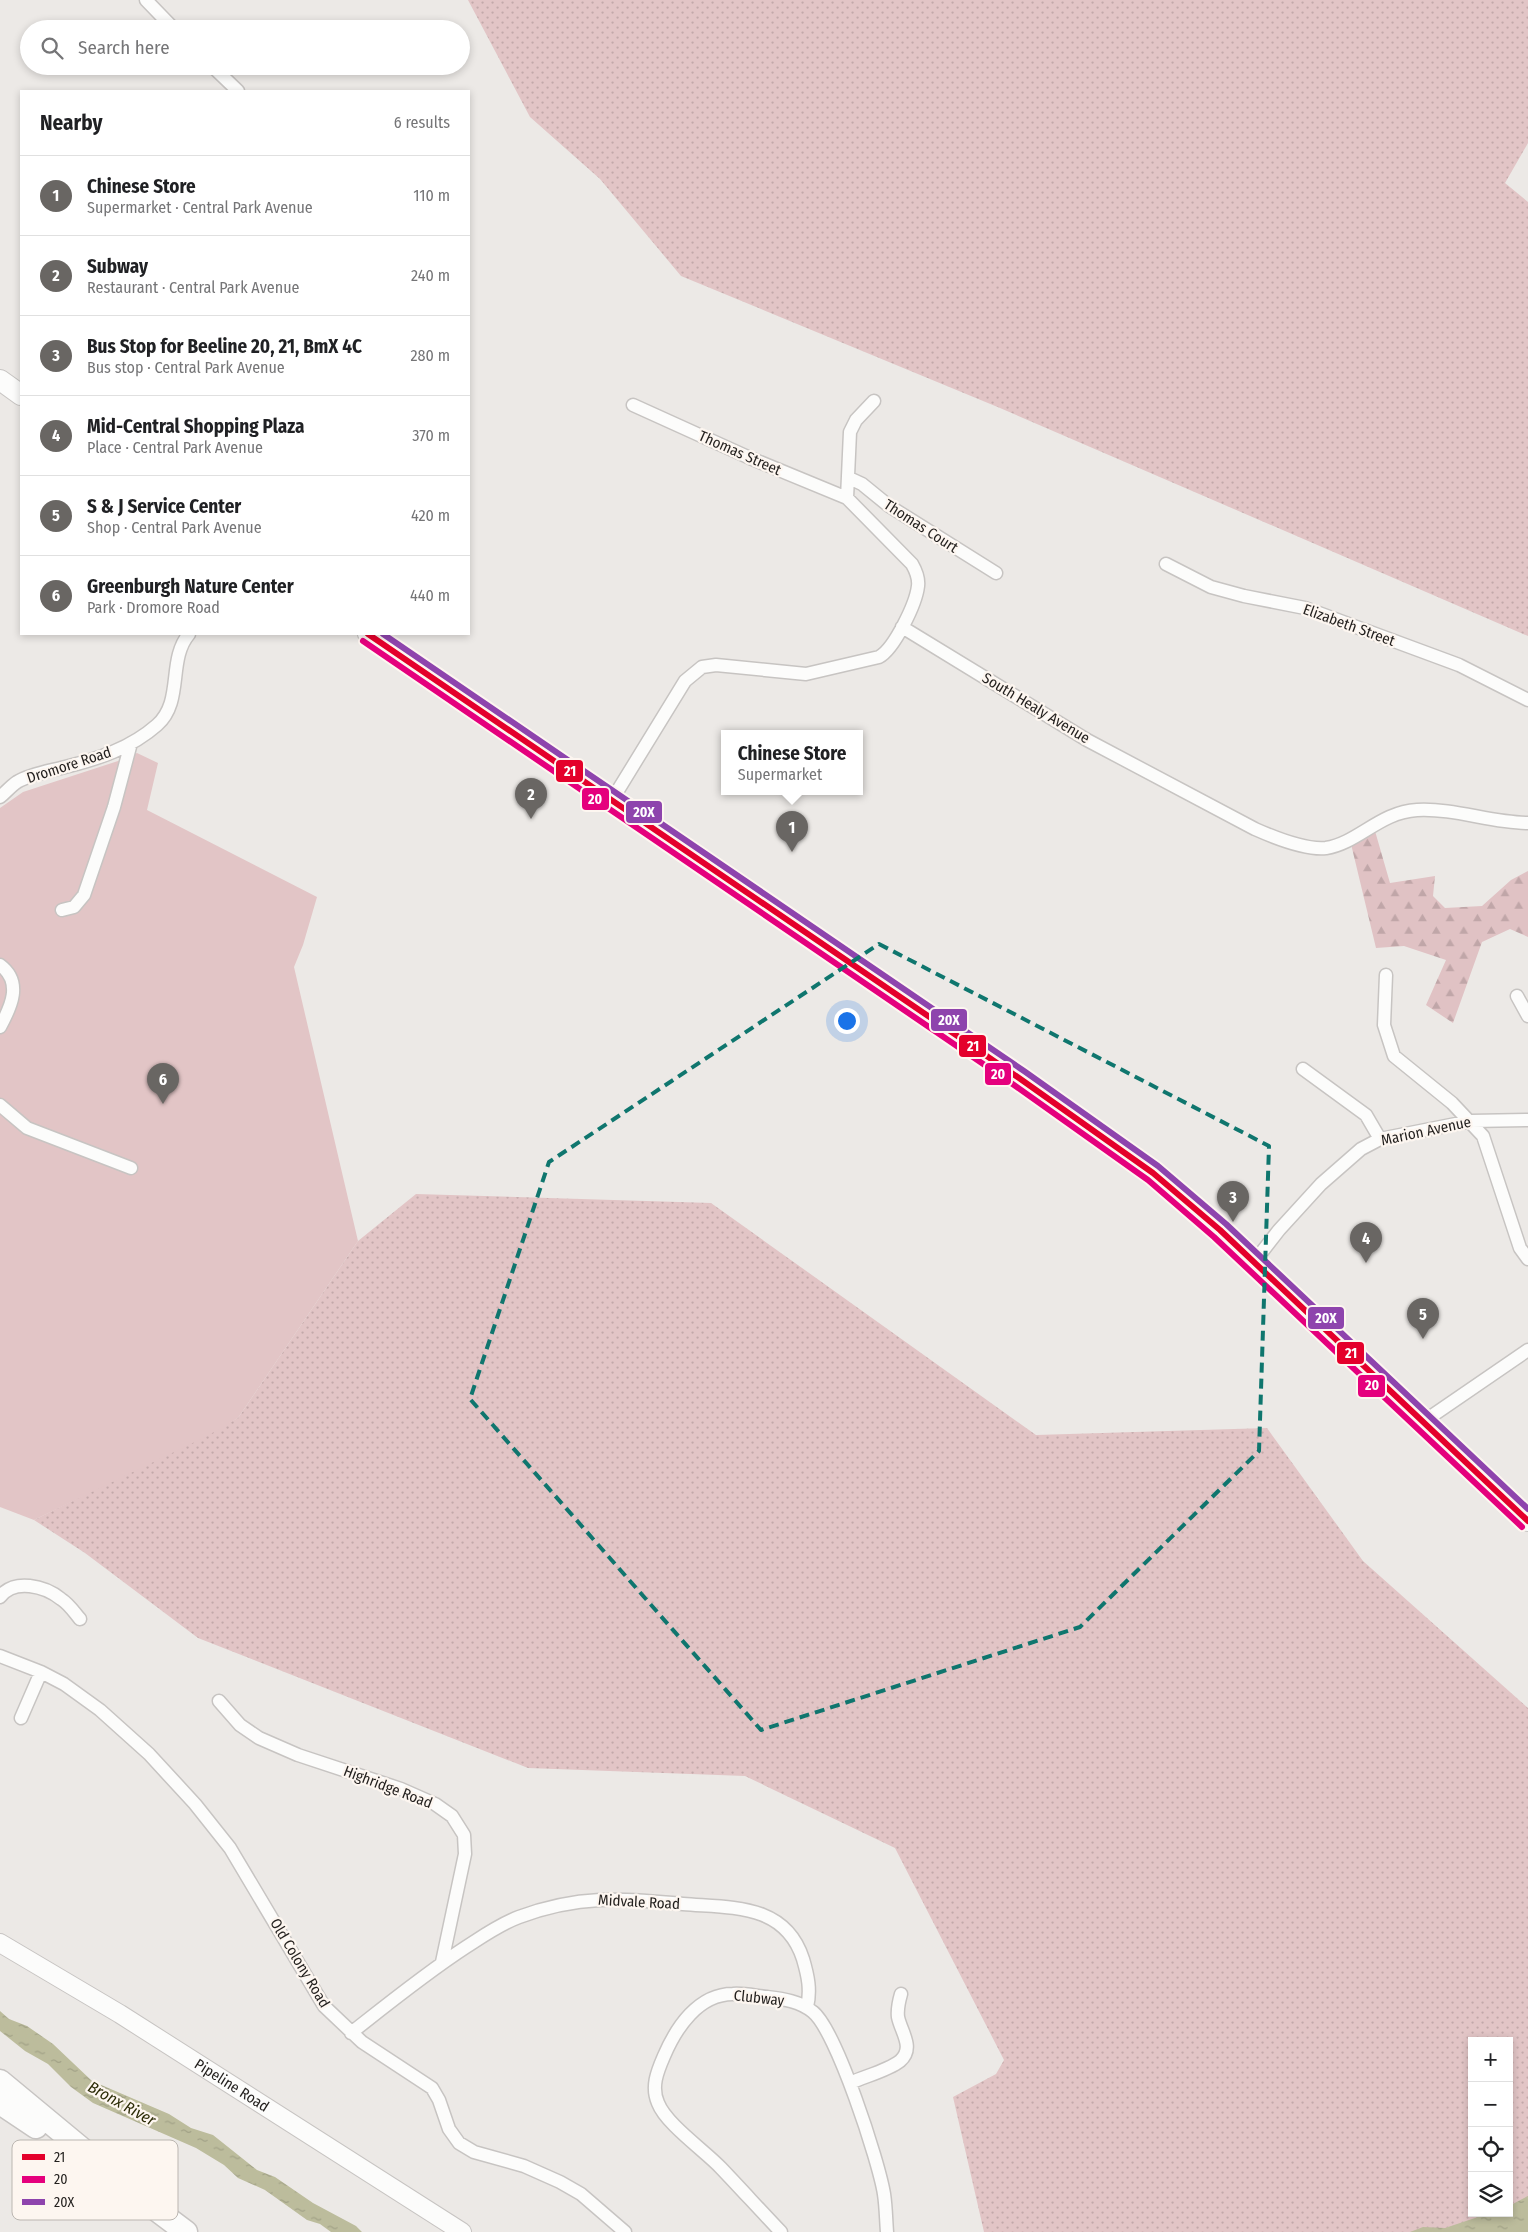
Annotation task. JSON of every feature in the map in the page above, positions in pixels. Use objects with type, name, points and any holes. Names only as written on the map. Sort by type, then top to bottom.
[{"type":"highway","points":[[0,2081],[71,2140]]},
{"type":"highway","points":[[0,2097],[52,2140]]},
{"type":"highway","points":[[0,2103],[36,2127]]},
{"type":"highway","points":[[149,2220],[164,2232]]},
{"type":"highway","points":[[170,2220],[186,2232]]},
{"type":"main road","points":[[0,380],[20,394]]},
{"type":"main road","points":[[369,635],[1130,1155],[1176,1191],[1254,1262],[1528,1521]]},
{"type":"street","points":[[146,0],[165,20]]},
{"type":"street","points":[[221,75],[237,90]]},
{"type":"street","points":[[848,498],[850,432],[856,420],[874,401]]},
{"type":"street","name":"Thomas Street","points":[[633,405],[750,458],[848,498],[908,558],[915,569],[918,581],[916,594],[902,627]]},
{"type":"street","name":"Thomas Court","points":[[849,478],[862,484],[885,503],[996,573]]},
{"type":"street","name":"Elizabeth Street","points":[[1166,564],[1211,587],[1244,596],[1305,608],[1459,665],[1528,700]]},
{"type":"street","points":[[612,800],[680,688],[702,667],[716,665],[791,674],[814,673],[879,657],[887,650],[902,627]]},
{"type":"street","name":"South Healy Avenue","points":[[902,627],[1104,750],[1255,829],[1275,837],[1310,847],[1326,848],[1347,840],[1388,817],[1418,810],[1440,811],[1528,823]]},
{"type":"street","name":"Dromore Road","points":[[0,797],[18,781],[48,771],[97,759],[130,744],[159,724],[173,699],[176,668],[182,642],[188,635]]},
{"type":"street","points":[[62,910],[74,907],[84,895],[114,807],[130,744]]},
{"type":"street","points":[[0,965],[11,977],[14,987],[11,1005],[0,1028]]},
{"type":"street","points":[[1386,975],[1384,1025],[1394,1056],[1452,1103],[1471,1121],[1486,1142],[1520,1248],[1528,1259]]},
{"type":"street","points":[[1518,996],[1528,1016]]},
{"type":"street","points":[[1303,1069],[1366,1115],[1380,1139]]},
{"type":"street","points":[[0,1105],[27,1128],[131,1168]]},
{"type":"street","name":"Marion Avenue","points":[[1254,1262],[1279,1230],[1321,1184],[1361,1149],[1380,1139],[1471,1121],[1528,1120]]},
{"type":"street","points":[[1423,1422],[1528,1350]]},
{"type":"street","points":[[0,1597],[14,1586],[28,1586],[60,1598],[80,1619]]},
{"type":"street","name":"Old Colony Road","points":[[0,1656],[41,1672],[64,1684],[106,1715],[149,1754],[195,1804],[230,1848],[324,2006],[351,2033],[386,2059],[419,2078],[432,2088],[454,2137],[465,2148],[482,2155],[524,2166],[560,2182],[581,2194],[625,2232]]},
{"type":"street","points":[[21,1718],[41,1672]]},
{"type":"street","name":"Highridge Road","points":[[219,1701],[240,1725],[259,1738],[298,1754],[401,1789],[435,1804],[452,1816],[464,1835],[465,1854],[442,1962]]},
{"type":"street","name":"Midvale Road","points":[[351,2033],[442,1962],[482,1936],[518,1918],[582,1900],[623,1899],[744,1909],[767,1916],[781,1925],[793,1938],[801,1954],[809,1984],[807,2007]]},
{"type":"street","name":"Pipeline Road","points":[[0,1943],[168,2044],[462,2232]]},
{"type":"street","name":"Clubway","points":[[781,2232],[721,2168],[666,2116],[657,2101],[655,2084],[659,2067],[677,2029],[691,2012],[707,2002],[724,1994],[733,1994],[778,1999],[807,2007]]},
{"type":"street","points":[[850,2083],[895,2064],[903,2058],[907,2043],[898,2018],[901,1994]]},
{"type":"street","points":[[807,2007],[824,2024],[850,2083],[885,2195],[887,2232]]},
{"type":"highlighted area","points":[[879,944],[1269,1146],[1259,1451],[1080,1627],[761,1730],[470,1399],[549,1162]]},
{"type":"shaded area","points":[[468,0],[1528,0],[1528,143],[1505,183],[1528,202],[1528,636],[1000,408],[681,276],[600,179],[530,117]]},
{"type":"shaded area","points":[[137,753],[158,763],[147,810],[317,897],[303,945],[294,967],[358,1241],[238,1418],[207,1436],[34,1520],[0,1507],[0,808],[23,792]]},
{"type":"shaded area","points":[[416,1194],[711,1203],[1036,1435],[1267,1428],[1363,1561],[1528,1708],[1528,2232],[984,2232],[953,2097],[996,2074],[1004,2060],[895,1848],[745,1776],[528,1768],[198,1638],[85,1553],[34,1520],[238,1418],[358,1241]]},
{"type":"green space","points":[[1375,831],[1390,883],[1435,876],[1433,896],[1445,908],[1482,906],[1511,880],[1528,871],[1528,937],[1510,929],[1482,942],[1453,1023],[1426,1005],[1446,960],[1404,946],[1376,948],[1351,844]]},
{"type":"water","name":"Bronx River","points":[[0,2011],[9,2019],[27,2026],[53,2044],[92,2081],[169,2114],[191,2128],[213,2135],[257,2170],[275,2177],[313,2203],[356,2226],[362,2232],[331,2232],[320,2224],[307,2220],[265,2190],[238,2178],[224,2165],[196,2148],[93,2103],[71,2087],[48,2064],[25,2051],[0,2031]]},
{"type":"water","points":[[1528,2196],[1528,2232],[1410,2232],[1423,2227],[1445,2228],[1478,2217],[1513,2217],[1513,2204]]},
{"type":"transit line","name":"21","points":[[369,635],[1019,1078],[1153,1173],[1220,1230],[1528,1521]]},
{"type":"transit line","name":"20X","points":[[384,635],[1024,1071],[1158,1166],[1226,1224],[1528,1509]]},
{"type":"transit line","name":"20","points":[[363,641],[1014,1085],[1148,1180],[1214,1237],[1522,1527]]},
{"type":"place","name":"Subway","points":[[531,819]]},
{"type":"place","name":"Chinese Store","points":[[792,852]]},
{"type":"place","name":"Greenburgh Nature Center","points":[[163,1104]]},
{"type":"place","name":"Bus Stop for Beeline 20, 21, BmX 4C","points":[[1233,1222]]},
{"type":"place","name":"Mid-Central Shopping Plaza","points":[[1366,1263]]},
{"type":"place","name":"S & J Service Center","points":[[1423,1339]]}]
